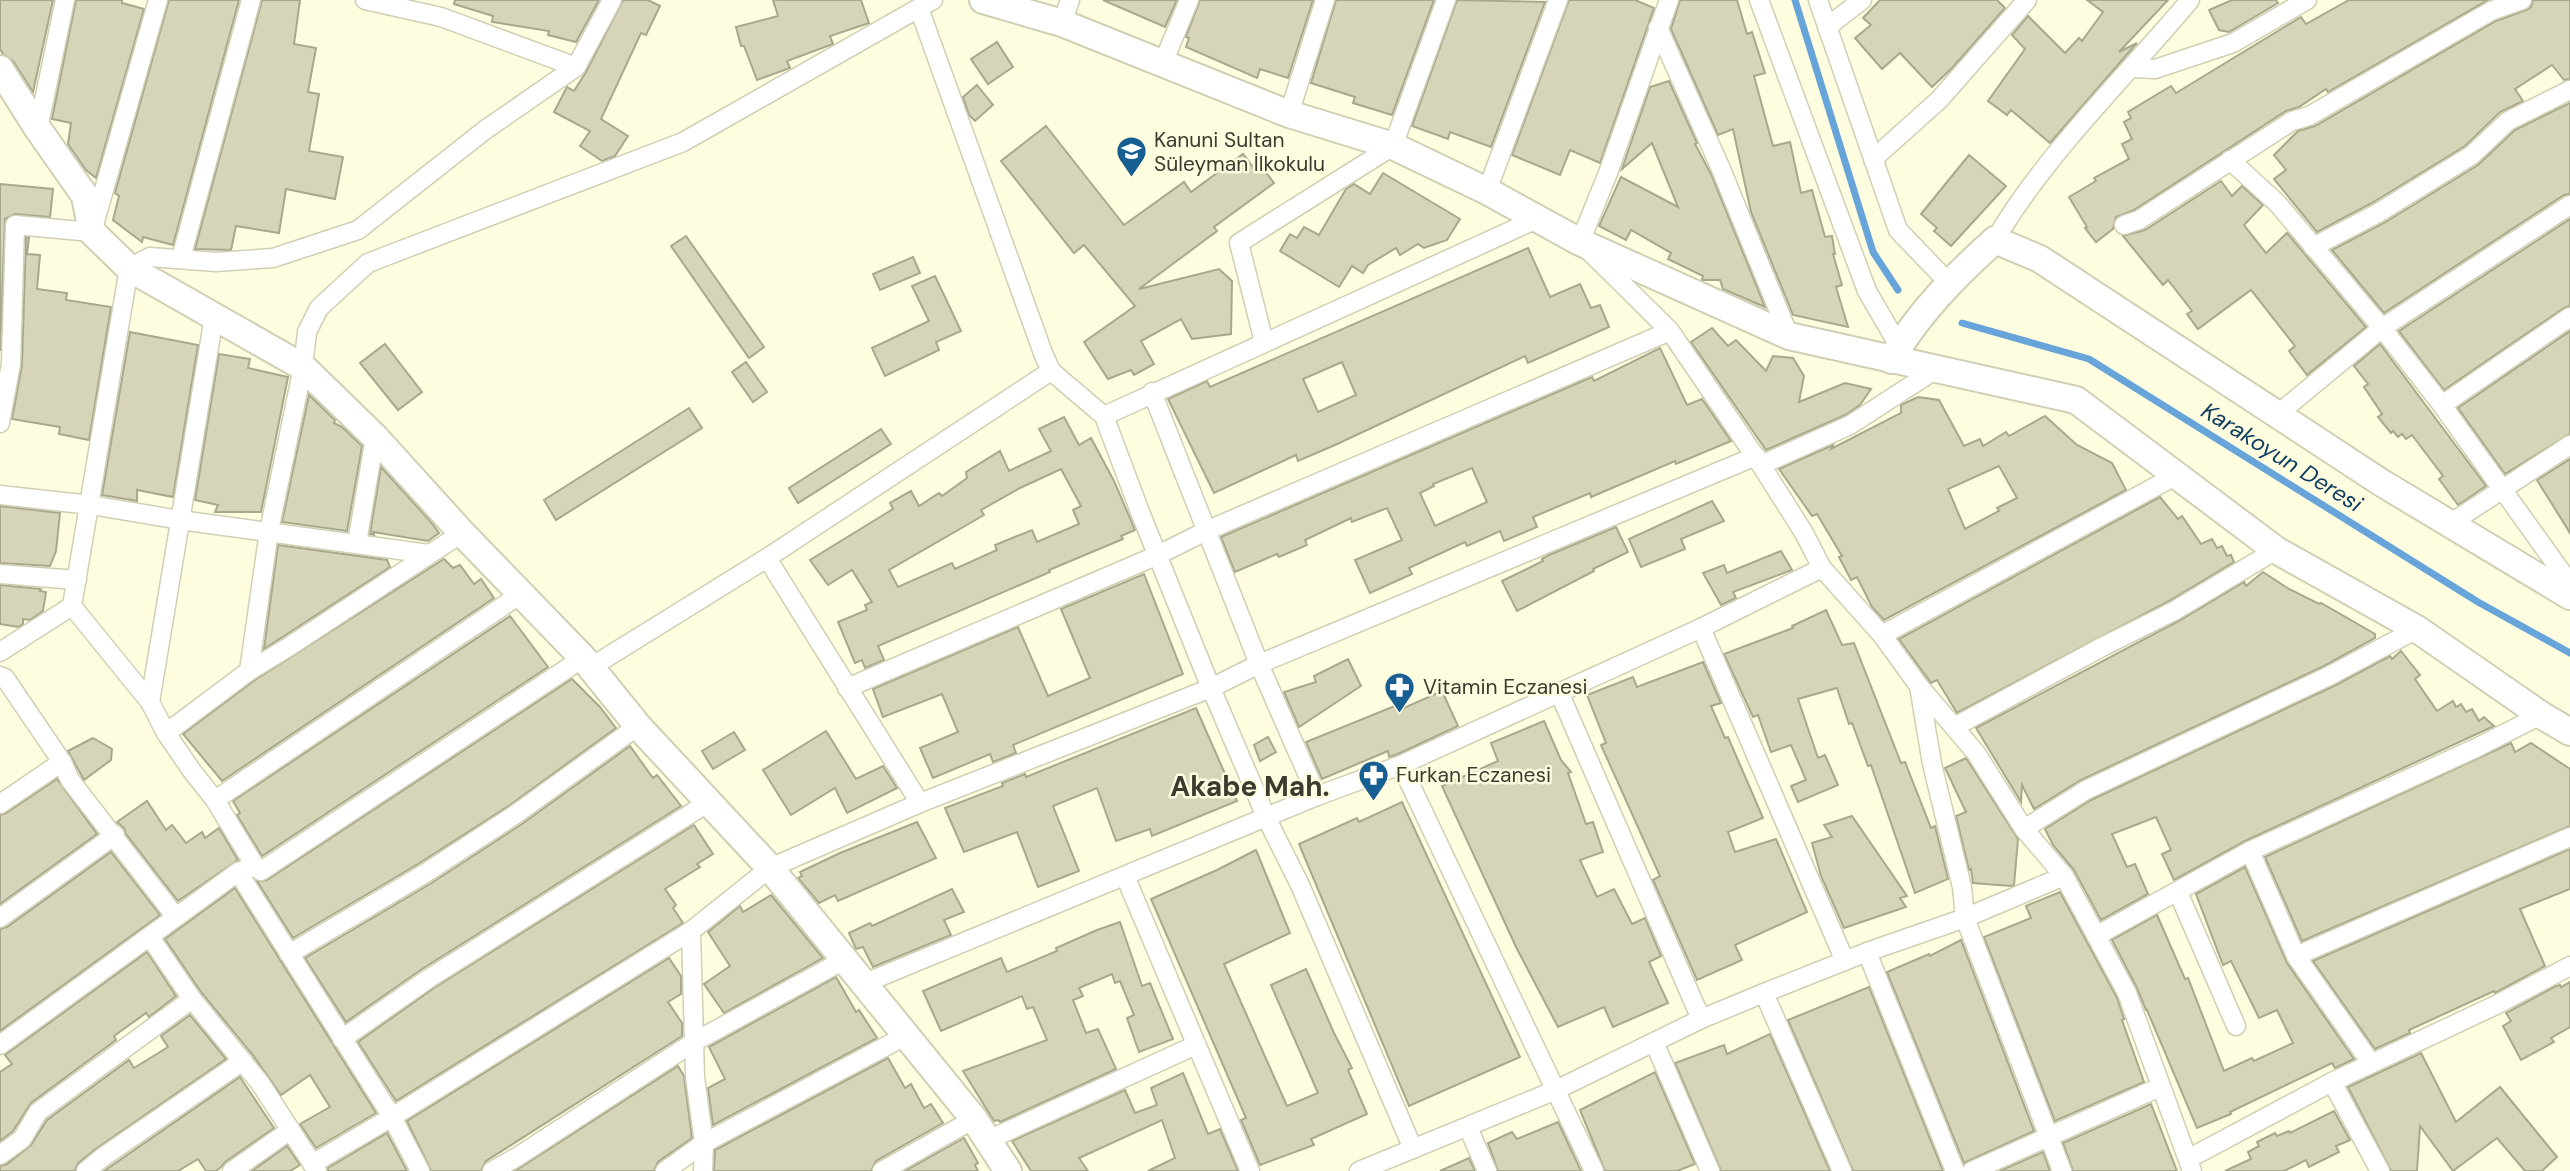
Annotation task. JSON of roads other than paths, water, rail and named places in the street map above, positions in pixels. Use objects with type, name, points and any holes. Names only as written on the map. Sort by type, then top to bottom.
[{"type":"main road","points":[[983,0],[1066,11],[1163,63],[1289,114],[1393,146],[1487,191],[1580,242],[1788,336],[1895,353],[1935,370],[2076,400],[2276,550],[2417,629],[2570,732]]},
{"type":"main road","points":[[0,69],[85,196],[92,232],[129,268],[303,367],[375,437],[462,533],[587,662],[638,726],[770,868],[981,1129],[1008,1171]]},
{"type":"main road","points":[[1895,353],[1948,282],[1995,240],[2040,259],[2448,525],[2568,582]]},
{"type":"street","points":[[38,129],[65,0]]},
{"type":"street","points":[[0,423],[11,364],[8,224],[92,232],[158,0]]},
{"type":"street","points":[[181,258],[251,0]]},
{"type":"street","points":[[365,0],[441,17],[576,67]]},
{"type":"street","points":[[0,652],[72,606],[129,268],[150,257],[216,262],[273,258],[358,230],[485,130],[576,67],[612,0]]},
{"type":"street","points":[[1163,63],[1189,0]]},
{"type":"street","points":[[1289,114],[1325,0]]},
{"type":"street","points":[[1264,342],[1239,243],[1393,146],[1446,0]]},
{"type":"street","points":[[1487,191],[1558,0]]},
{"type":"street","points":[[1669,0],[1608,173],[1580,242],[1670,331],[1758,461],[1804,533],[1822,568],[1882,635],[1919,686],[1976,753],[2024,829],[2064,876],[2127,993],[2190,1165],[2332,1082],[2570,966]]},
{"type":"street","points":[[1759,0],[1867,291],[1895,353]]},
{"type":"street","points":[[1818,0],[1898,230],[1948,282]]},
{"type":"street","points":[[1827,27],[1862,0]]},
{"type":"street","points":[[1873,159],[1939,100],[2027,0]]},
{"type":"street","points":[[1995,240],[2014,208],[2068,141],[2190,0]]},
{"type":"street","points":[[2132,68],[2155,69],[2233,43],[2307,0]]},
{"type":"street","points":[[2124,225],[2138,220],[2292,121],[2309,116],[2491,11],[2522,0]]},
{"type":"street","points":[[249,671],[268,531],[303,367],[307,332],[319,308],[368,263],[683,142],[926,4],[1051,371],[1104,415],[1211,688],[1266,819],[1300,886],[1413,1149]]},
{"type":"street","points":[[1658,28],[1721,169],[1788,336]]},
{"type":"street","points":[[2314,247],[2378,213],[2472,155],[2508,121],[2570,90]]},
{"type":"street","points":[[2230,160],[2278,204],[2382,328],[2442,405],[2568,582]]},
{"type":"street","points":[[2278,414],[2382,328],[2570,205]]},
{"type":"street","points":[[1104,415],[1539,218]]},
{"type":"street","points":[[149,702],[214,317]]},
{"type":"street","points":[[2442,405],[2570,317]]},
{"type":"street","points":[[847,688],[1670,331]]},
{"type":"street","points":[[150,937],[192,999],[243,1061],[314,1167],[691,931],[770,868],[920,803],[1211,688],[1259,664],[1850,425],[1935,370]]},
{"type":"street","points":[[0,1045],[175,916],[246,869],[261,871],[587,662],[767,558],[1051,371]]},
{"type":"street","points":[[1153,392],[1259,664],[1317,796]]},
{"type":"street","points":[[357,543],[375,437]]},
{"type":"street","points":[[2448,525],[2570,445]]},
{"type":"street","points":[[1882,635],[2175,476]]},
{"type":"street","points":[[0,495],[91,505],[429,554]]},
{"type":"street","points":[[166,733],[249,671],[462,533]]},
{"type":"street","points":[[1954,727],[2174,611],[2276,550]]},
{"type":"street","points":[[767,558],[920,803]]},
{"type":"street","points":[[865,983],[1317,796],[1401,765],[1701,628],[1822,568]]},
{"type":"street","points":[[0,574],[77,580]]},
{"type":"street","points":[[215,800],[521,594]]},
{"type":"street","points":[[72,606],[149,702],[166,733],[215,800],[289,954],[393,1117],[420,1171]]},
{"type":"street","points":[[1701,628],[1845,961]]},
{"type":"street","points":[[2024,829],[2086,790],[2329,677],[2417,629]]},
{"type":"street","points":[[0,676],[5,678],[70,780],[175,916]]},
{"type":"street","points":[[1919,686],[1932,764],[1962,887],[1965,918],[2062,1171]]},
{"type":"street","points":[[1559,692],[1701,1019]]},
{"type":"street","points":[[2096,936],[2250,851],[2414,777],[2542,715]]},
{"type":"street","points":[[289,954],[516,814],[638,726]]},
{"type":"street","points":[[0,804],[61,762]]},
{"type":"street","points":[[1401,765],[1594,1171]]},
{"type":"street","points":[[342,1039],[428,979],[709,802]]},
{"type":"street","points":[[0,918],[114,835]]},
{"type":"street","points":[[2297,956],[2570,837]]},
{"type":"street","points":[[2250,851],[2297,956],[2371,1063]]},
{"type":"street","points":[[1125,876],[1250,1171]]},
{"type":"street","points":[[1359,1171],[1556,1090],[1701,1019],[1763,993],[1867,952],[1965,918],[2064,876]]},
{"type":"street","points":[[2178,892],[2236,1026]]},
{"type":"street","points":[[691,931],[695,1077],[704,1143],[703,1171]]},
{"type":"street","points":[[1867,952],[1955,1171]]},
{"type":"street","points":[[492,1171],[694,1042],[844,960]]},
{"type":"street","points":[[1763,993],[1842,1171]]},
{"type":"street","points":[[0,1155],[22,1139],[38,1112],[192,999]]},
{"type":"street","points":[[665,1171],[704,1143],[907,1035]]},
{"type":"street","points":[[1654,1042],[1710,1171]]},
{"type":"street","points":[[882,1171],[981,1129],[1196,1045]]},
{"type":"street","points":[[86,1171],[108,1164],[243,1061]]},
{"type":"street","points":[[2332,1082],[2380,1171]]},
{"type":"street","points":[[1972,1171],[2160,1087]]},
{"type":"street","points":[[1468,1127],[1487,1171]]},
{"type":"street","points":[[232,1171],[289,1130]]},
{"type":"waterway","name":"Karakoyun Deresi","points":[[1795,0],[1873,252],[1898,290]]},
{"type":"waterway","name":"Karakoyun Deresi","points":[[1962,323],[2089,359],[2478,602],[2570,653]]},
{"type":"place","name":"Kanuni Sultan Süleyman İlkokulu","points":[[1131,179]]},
{"type":"place","name":"Vitamin Eczanesi","points":[[1400,714]]},
{"type":"place","name":"Furkan Eczanesi","points":[[1373,802]]},
{"type":"district","name":"Akabe Mah.","points":[[1250,786]]}]
